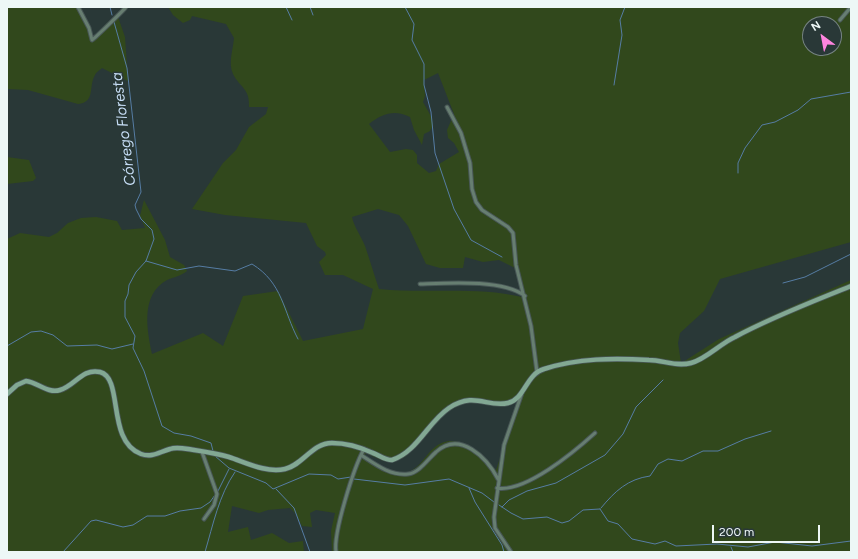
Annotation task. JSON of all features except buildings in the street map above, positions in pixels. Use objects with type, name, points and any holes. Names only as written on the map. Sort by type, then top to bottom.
[{"type":"main road","points":[[7,394],[23,382],[32,382],[56,391],[64,388],[87,373],[102,373],[111,382],[120,429],[132,449],[149,455],[173,448],[214,454],[251,465],[275,470],[290,467],[316,448],[328,443],[364,449],[389,460],[397,459],[418,441],[442,413],[455,404],[476,399],[498,403],[508,403],[517,397],[537,372],[542,369],[579,361],[617,358],[651,360],[674,364],[691,363],[744,332],[849,286]]},
{"type":"street","points":[[78,7],[89,28],[92,40],[96,38],[106,25],[126,7]]},
{"type":"street","points":[[844,16],[847,7]]},
{"type":"street","points":[[844,16],[851,7]]},
{"type":"street","points":[[447,107],[461,133],[470,163],[472,189],[476,202],[482,210],[508,226],[513,233],[516,265],[531,326],[537,372]]},
{"type":"street","points":[[420,284],[459,283],[503,287],[516,290],[524,296]]},
{"type":"street","points":[[511,552],[495,528],[494,517],[504,445],[524,387]]},
{"type":"street","points":[[497,488],[509,488],[546,471],[561,462],[595,433]]},
{"type":"street","points":[[360,455],[385,470],[408,474],[417,470],[442,447],[450,444],[460,444],[471,448],[482,456],[498,480]]},
{"type":"street","points":[[336,552],[336,538],[352,478],[360,455],[364,449]]},
{"type":"street","points":[[202,452],[217,494],[214,505],[204,519]]},
{"type":"green space","points":[[7,7],[79,7],[93,37],[108,22],[118,17],[125,37],[128,81],[102,68],[96,73],[93,80],[91,93],[87,100],[84,103],[78,104],[28,90],[7,89]]},
{"type":"green space","points":[[168,7],[851,7],[851,242],[720,279],[704,311],[680,333],[678,343],[681,363],[719,339],[851,280],[851,552],[332,552],[331,531],[335,513],[316,510],[310,513],[312,527],[302,526],[296,514],[290,508],[268,510],[259,513],[232,506],[228,532],[248,527],[251,540],[272,533],[289,543],[303,541],[304,552],[7,552],[7,239],[20,233],[49,237],[57,233],[68,223],[81,218],[96,217],[117,221],[122,230],[145,228],[140,216],[144,200],[165,240],[170,257],[184,265],[187,271],[167,280],[158,287],[149,304],[147,324],[152,354],[203,333],[223,346],[243,296],[278,291],[303,341],[363,329],[373,289],[343,275],[325,275],[319,262],[326,255],[325,252],[317,246],[306,223],[225,215],[192,209],[223,163],[236,150],[249,127],[266,114],[268,107],[249,107],[248,96],[233,74],[231,61],[234,38],[226,24],[192,16],[190,20],[183,23],[173,15]],"holes":[[[438,73],[454,114],[447,130],[448,138],[454,143],[459,152],[439,164],[436,171],[429,173],[417,163],[417,155],[413,150],[406,149],[390,152],[369,124],[383,115],[393,113],[399,113],[410,117],[414,130],[422,145],[424,134],[430,131],[433,125],[432,118],[423,102],[425,96],[424,80]],[[378,209],[399,215],[408,226],[426,264],[440,268],[463,268],[465,257],[483,262],[499,260],[515,268],[522,297],[487,292],[379,289],[365,246],[352,217]],[[519,400],[496,470],[476,451],[459,442],[451,441],[442,443],[434,448],[417,467],[403,473],[393,472],[383,468],[364,457],[366,453],[381,460],[391,462],[406,456],[438,417],[463,401],[507,405]]]},
{"type":"green space","points":[[7,157],[29,160],[36,178],[33,181],[7,184]]},
{"type":"waterway","name":"Córrego Floresta","points":[[110,7],[112,15]]},
{"type":"waterway","points":[[286,7],[292,20]]},
{"type":"waterway","points":[[310,7],[313,15]]},
{"type":"waterway","points":[[405,7],[414,24],[412,40],[424,64],[424,85],[431,112],[435,153],[454,209],[471,240],[502,257]]},
{"type":"waterway","points":[[614,85],[622,35],[620,20],[625,7]]},
{"type":"waterway","name":"Córrego Floresta","points":[[114,22],[127,68],[141,192],[135,205],[141,219],[152,230],[154,239],[146,261],[136,272],[129,285],[128,294],[125,301],[125,317],[135,336],[133,348],[144,371],[162,426],[174,433],[191,436],[211,443],[213,451]]},
{"type":"waterway","points":[[738,173],[738,163],[745,148],[762,125],[775,122],[798,110],[811,99],[851,92]]},
{"type":"waterway","points":[[783,283],[805,277],[851,254]]},
{"type":"waterway","points":[[146,261],[177,270],[199,266],[235,271],[252,264],[270,280],[276,289],[298,339]]},
{"type":"waterway","points":[[7,346],[31,332],[41,331],[53,335],[67,346],[97,345],[112,349],[133,344]]},
{"type":"waterway","points":[[502,507],[509,500],[527,491],[556,483],[605,455],[623,434],[636,407],[663,380]]},
{"type":"waterway","points":[[601,508],[611,496],[622,487],[635,480],[650,476],[658,464],[668,459],[682,461],[703,451],[718,451],[745,439],[771,431]]},
{"type":"waterway","name":"Córrego Floresta","points":[[215,456],[229,468],[266,483],[273,489],[309,474],[331,475],[338,479],[351,477]]},
{"type":"waterway","points":[[218,491],[229,469]]},
{"type":"waterway","points":[[205,552],[221,500],[229,481],[235,472]]},
{"type":"waterway","name":"Córrego Floresta","points":[[354,479],[405,485],[449,479],[482,493],[494,502]]},
{"type":"waterway","name":"Córrego Floresta","points":[[469,488],[475,502],[502,545],[504,552]]},
{"type":"waterway","points":[[276,489],[294,508],[310,552]]},
{"type":"waterway","points":[[63,552],[91,521],[96,520],[123,527],[133,525],[147,516],[165,516],[180,511],[201,508],[210,502],[215,495]]},
{"type":"waterway","points":[[499,505],[523,519],[547,517],[562,523],[569,521],[583,510],[600,509]]},
{"type":"waterway","points":[[600,509],[608,521],[618,524],[632,539],[655,544],[665,541],[676,546],[717,544],[748,547],[775,542],[812,546],[851,541]]},
{"type":"waterway","points":[[731,547],[733,552]]}]
